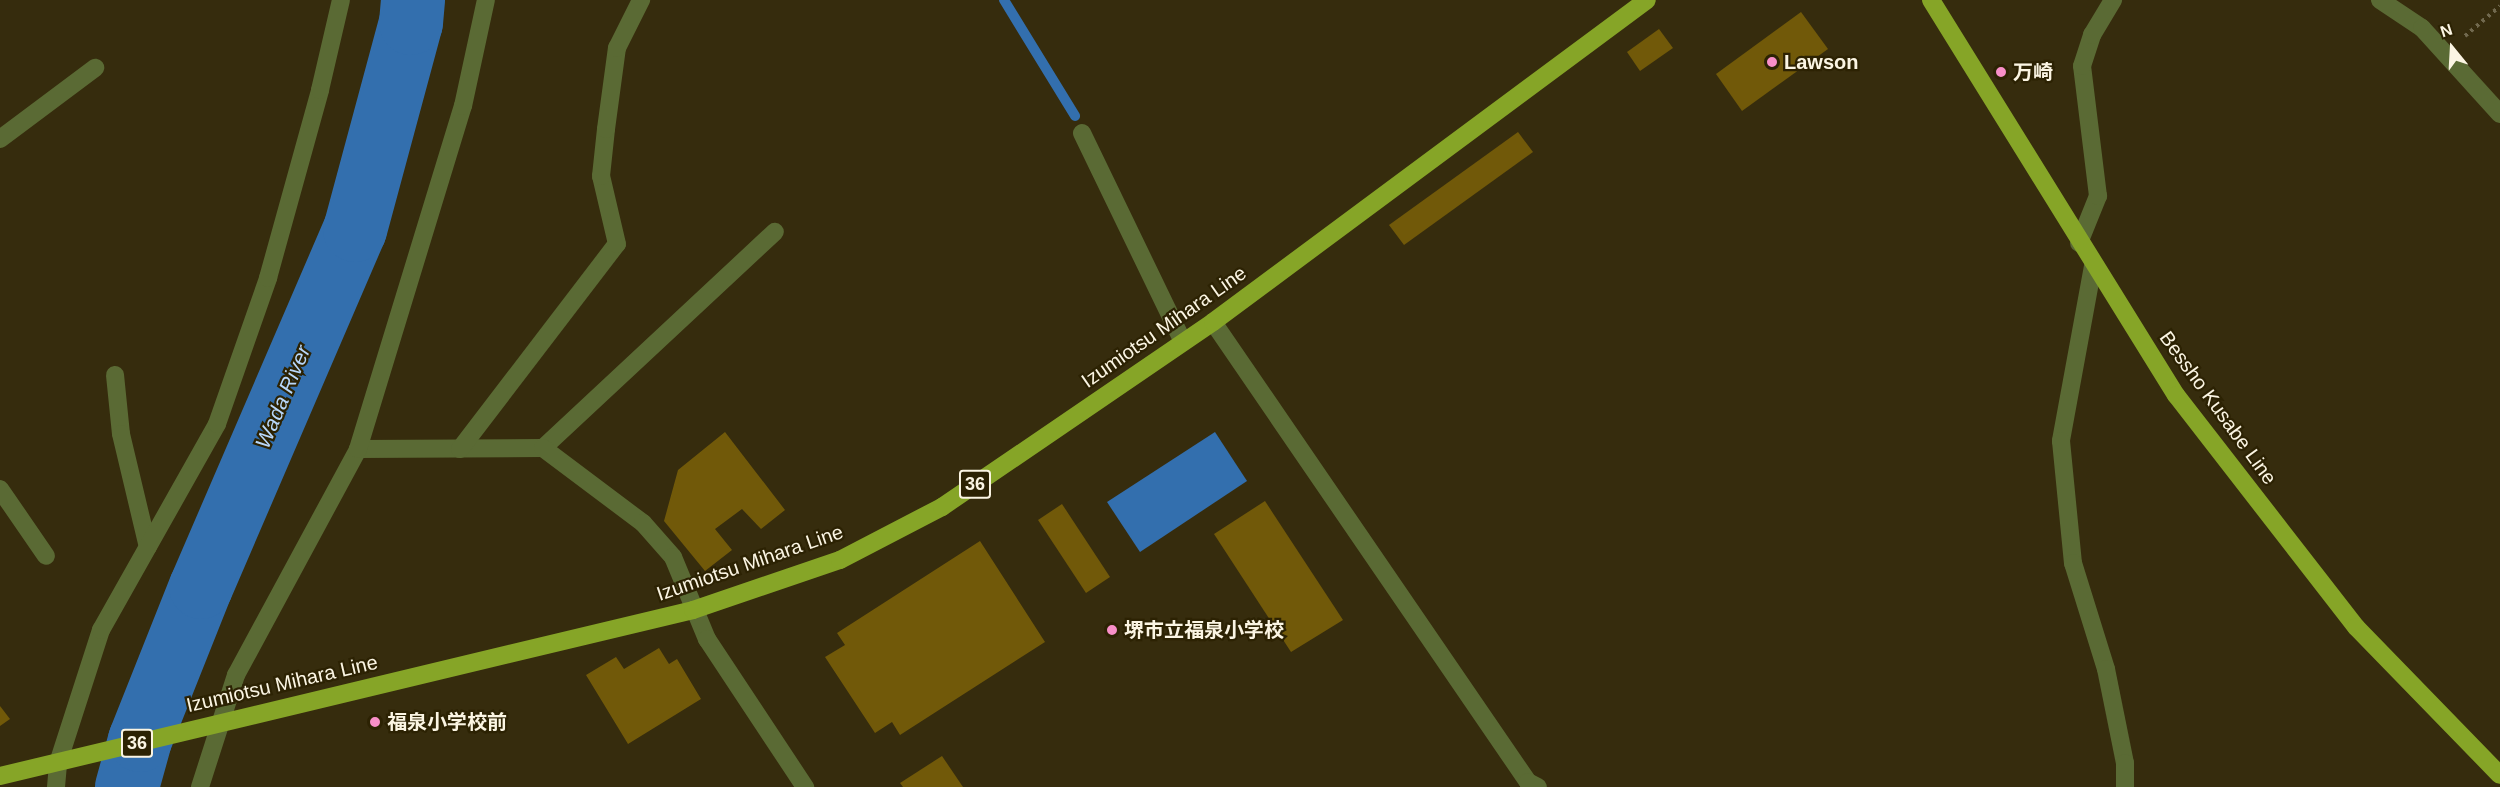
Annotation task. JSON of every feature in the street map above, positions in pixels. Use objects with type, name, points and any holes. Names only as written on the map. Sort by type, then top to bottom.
[{"type":"main road","name":"Izumiotsu Mihara Line","points":[[0,776],[220,721],[693,610],[840,560],[942,507],[1213,322],[1647,0]]},
{"type":"main road","name":"Bessho Kusabe Line","points":[[1931,0],[2093,266],[2176,395],[2356,627],[2500,775]]},
{"type":"street","points":[[56,787],[58,763],[101,630],[217,424],[268,278],[321,90],[341,0]]},
{"type":"street","points":[[200,787],[236,675],[358,449],[463,106],[486,0]]},
{"type":"street","points":[[460,448],[616,244],[601,176],[617,48],[641,0]]},
{"type":"street","points":[[2079,243],[2098,196],[2082,66],[2092,36],[2113,0]]},
{"type":"street","points":[[2380,0],[2402,5],[2500,114]]},
{"type":"street","points":[[0,138],[95,68]]},
{"type":"street","points":[[1082,133],[1183,342]]},
{"type":"street","points":[[543,448],[775,232]]},
{"type":"street","points":[[2093,266],[2061,441],[2073,563],[2106,669],[2125,763],[2125,787]]},
{"type":"street","points":[[1213,322],[1528,782],[1538,787]]},
{"type":"street","points":[[115,375],[121,434],[148,547]]},
{"type":"street","points":[[358,449],[543,448],[643,523],[673,557],[693,610],[707,639],[805,787]]},
{"type":"street","points":[[0,489],[46,556]]},
{"type":"path","points":[[2465,36],[2500,6]]},
{"type":"water","points":[[1215,432],[1247,481],[1140,552],[1107,502]]},
{"type":"building","name":"Lawson","points":[[1801,12],[1828,49],[1742,111],[1716,74]]},
{"type":"building","points":[[1659,29],[1673,48],[1640,71],[1627,52]]},
{"type":"building","points":[[1518,132],[1533,152],[1404,245],[1389,225]]},
{"type":"building","points":[[725,432],[785,510],[761,529],[742,509],[715,529],[732,550],[705,571],[664,521],[678,470]]},
{"type":"building","points":[[1265,501],[1343,620],[1291,652],[1214,534]]},
{"type":"building","points":[[1062,504],[1110,577],[1086,593],[1038,520]]},
{"type":"building","points":[[980,541],[1045,642],[900,735],[892,722],[875,733],[825,657],[845,645],[837,633]]},
{"type":"building","points":[[659,648],[669,664],[677,659],[701,699],[628,744],[586,675],[616,657],[624,669]]},
{"type":"building","points":[[0,706],[10,719],[0,726]]},
{"type":"building","points":[[942,756],[963,787],[903,787],[900,783]]},
{"type":"waterway","name":"Wada River","points":[[127,787],[140,740],[201,587],[355,230],[411,23],[413,0]]},
{"type":"waterway","points":[[1004,0],[1075,116]]},
{"type":"place","name":"Lawson","points":[[1772,62]]},
{"type":"place","name":"万崎","points":[[2001,72]]},
{"type":"place","name":"堺市立福泉小学校","points":[[1112,630]]},
{"type":"place","name":"福泉小学校前","points":[[375,722]]}]
